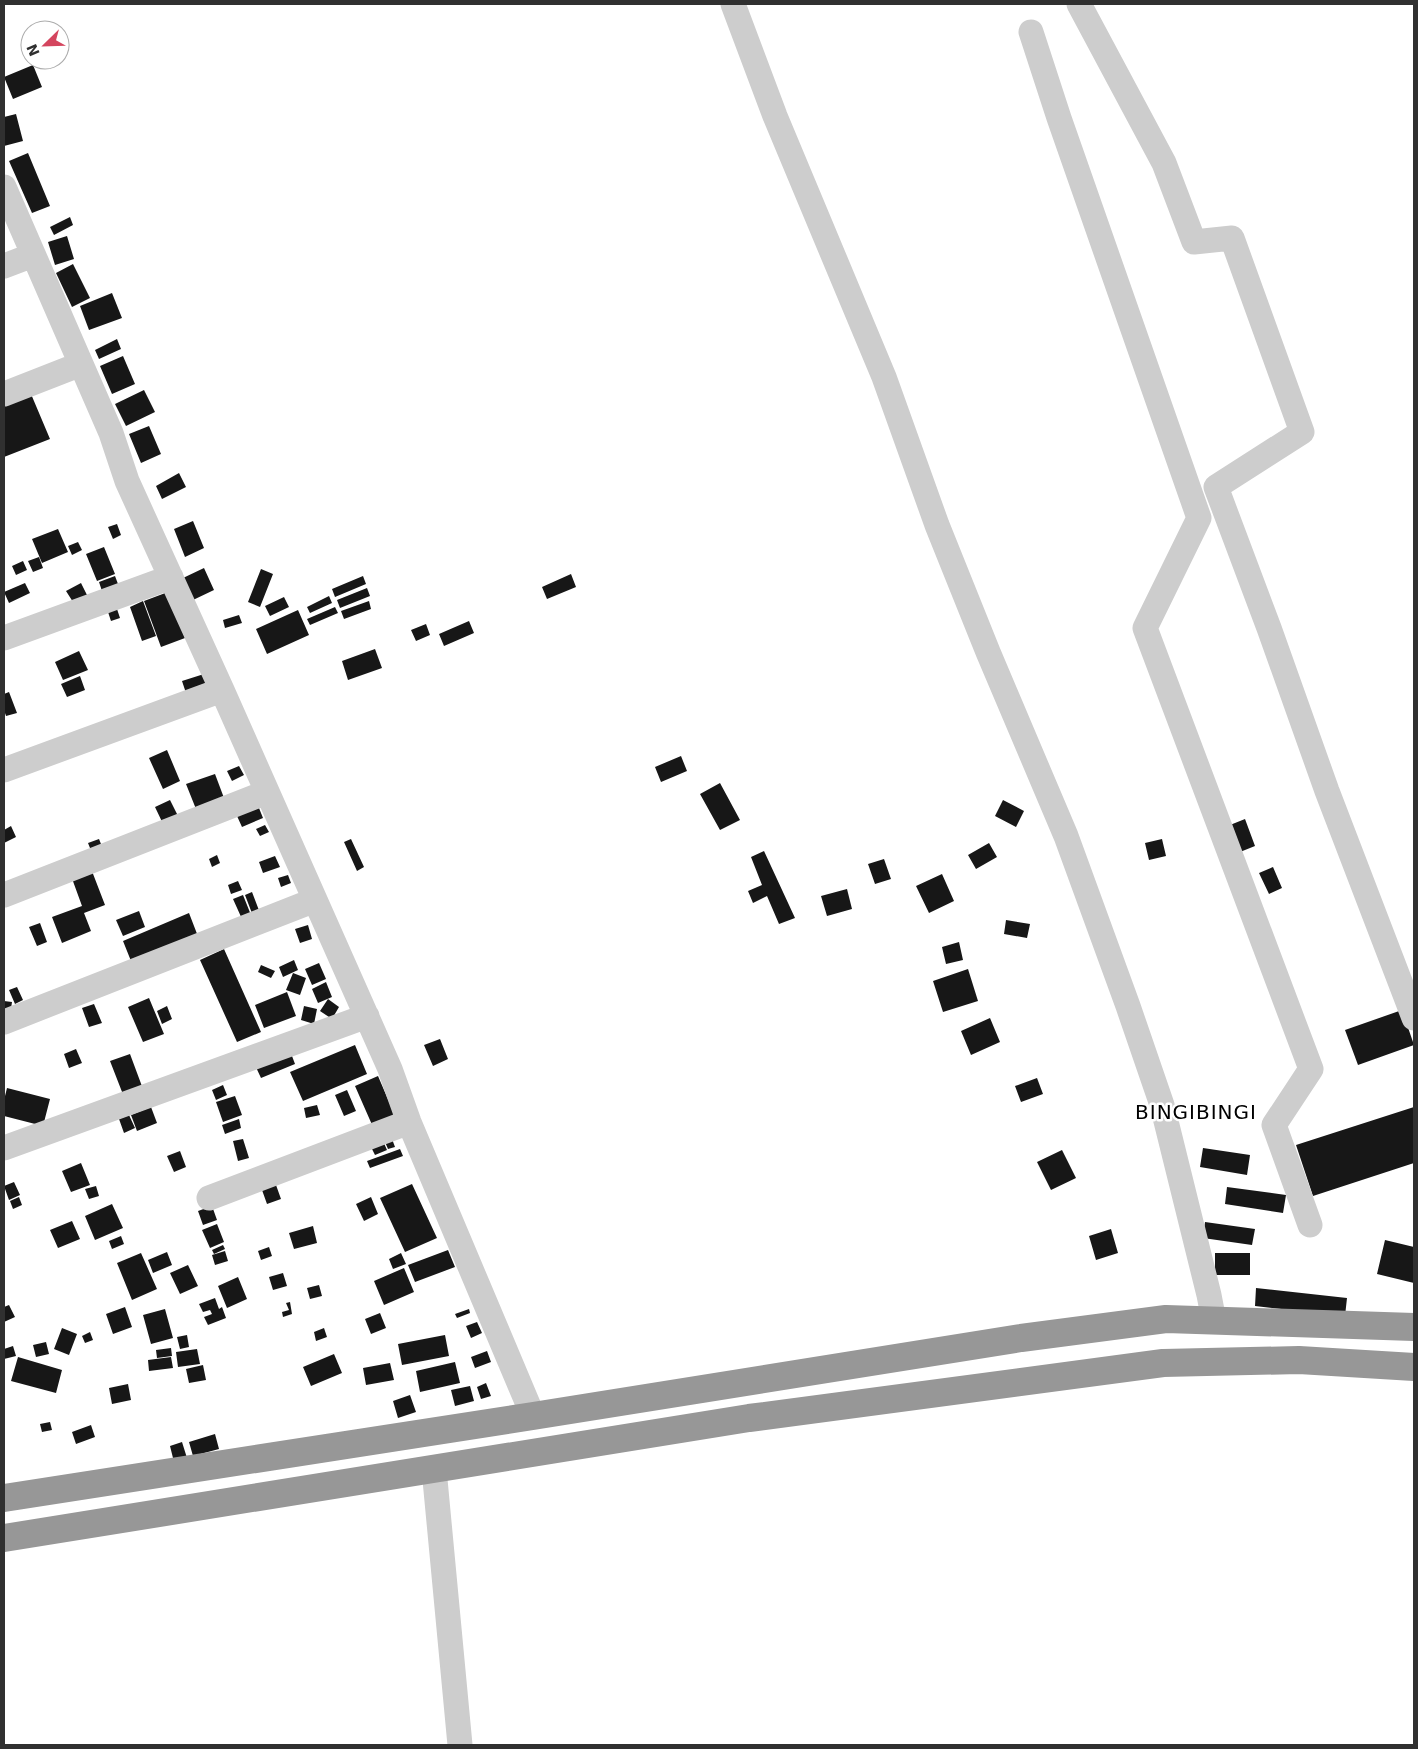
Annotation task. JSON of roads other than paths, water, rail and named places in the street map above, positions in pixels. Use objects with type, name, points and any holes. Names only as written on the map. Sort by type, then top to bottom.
[{"type":"highway","points":[[4,1498],[1021,1338],[1166,1319],[1414,1327]]},
{"type":"highway","points":[[4,1538],[749,1418],[1163,1363],[1299,1360],[1414,1367]]},
{"type":"street","points":[[733,4],[775,116],[884,377],[937,524],[981,634],[1066,836],[1162,1105],[1214,1321]]},
{"type":"street","points":[[1078,4],[1164,163],[1194,242],[1232,238],[1302,432],[1216,487],[1327,791],[1414,1018]]},
{"type":"street","points":[[1031,32],[1059,118],[1199,518],[1145,628],[1311,1069],[1274,1125],[1310,1225]]},
{"type":"street","points":[[4,188],[111,433],[127,481],[390,1069],[409,1122],[533,1416]]},
{"type":"street","points":[[4,266],[33,255]]},
{"type":"street","points":[[4,394],[81,364]]},
{"type":"street","points":[[4,638],[171,577]]},
{"type":"street","points":[[4,770],[222,690]]},
{"type":"street","points":[[4,895],[267,792]]},
{"type":"street","points":[[4,1022],[315,900]]},
{"type":"street","points":[[4,1148],[367,1016]]},
{"type":"street","points":[[209,1198],[409,1122]]},
{"type":"street","points":[[434,1469],[460,1745]]},
{"type":"district","name":"BINGIBINGI","points":[[1196,1112]]}]
